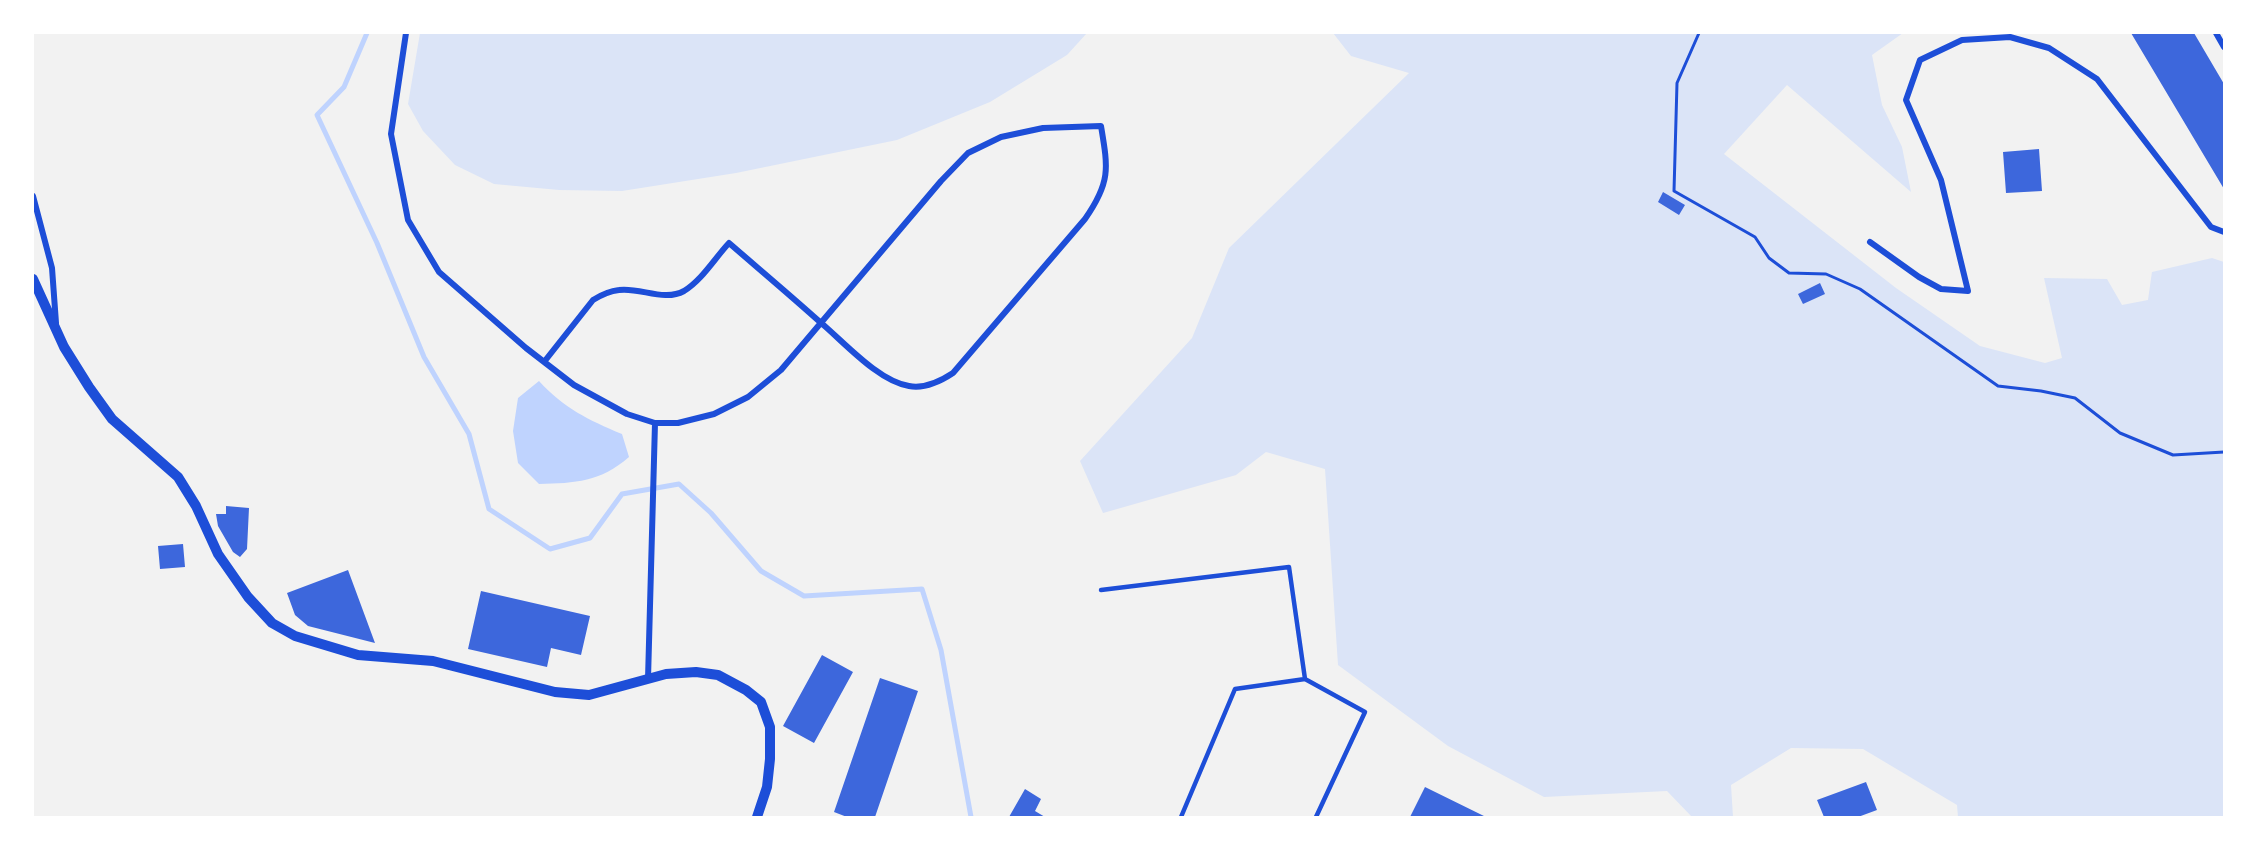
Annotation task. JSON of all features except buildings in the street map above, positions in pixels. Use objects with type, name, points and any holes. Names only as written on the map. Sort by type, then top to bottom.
[{"type":"street","points":[[406,33],[392,134],[408,220],[439,272],[544,362],[574,385],[627,414],[655,423],[678,423],[714,414],[748,397],[781,370],[821,322],[940,181],[968,153],[1001,137],[1033,130],[1101,126],[1107,162],[1105,183],[1098,200],[1085,219],[953,373],[942,380],[926,386],[910,387],[876,370],[821,322],[729,243],[692,285],[682,292],[669,295],[619,290],[603,294],[593,300],[544,362]]},
{"type":"street","points":[[2216,33],[2224,47]]},
{"type":"street","points":[[1870,242],[1919,277],[1941,289],[1968,291],[1941,180],[1906,100],[1920,60],[1962,40],[2010,38],[2049,48],[2097,79],[2211,227],[2224,232]]},
{"type":"street","points":[[33,196],[52,268],[57,329]]},
{"type":"street","points":[[33,279],[64,347],[89,387],[112,419],[178,477],[196,506],[218,554],[248,597],[272,623],[295,636],[358,655],[433,661],[555,692],[589,695],[666,674],[696,672],[718,675],[746,690],[761,702],[770,727],[767,787],[757,817]]},
{"type":"street","points":[[648,679],[655,423]]},
{"type":"lane","points":[[1101,590],[1289,567],[1305,679]]},
{"type":"lane","points":[[1181,817],[1235,689],[1305,679],[1365,712],[1316,817]]},
{"type":"path","points":[[1700,33],[1677,83],[1674,191],[1755,237],[1769,258],[1789,273],[1826,274],[1860,289],[1998,386],[2075,398],[2120,433],[2173,455],[2224,452]]},
{"type":"shaded area","points":[[420,33],[1087,33],[1067,55],[990,102],[897,140],[736,173],[622,191],[559,190],[494,184],[455,165],[423,131],[408,104]]},
{"type":"shaded area","points":[[1333,33],[1903,33],[1872,55],[1882,105],[1902,147],[1911,192],[1787,85],[1724,154],[1896,288],[1980,346],[2045,363],[2062,358],[2044,278],[2107,279],[2122,305],[2148,300],[2152,272],[2212,258],[2224,262],[2224,817],[1958,817],[1957,805],[1863,749],[1791,748],[1731,785],[1733,817],[1692,817],[1667,791],[1544,797],[1448,746],[1338,665],[1325,469],[1266,452],[1236,475],[1103,513],[1080,461],[1192,338],[1229,248],[1409,73],[1351,56]]},
{"type":"water","points":[[539,381],[558,399],[577,412],[622,434],[629,457],[608,472],[587,480],[539,484],[518,463],[513,431],[518,398]]},
{"type":"waterway","points":[[367,33],[344,87],[317,115],[377,243],[424,357],[469,434],[489,509],[550,549],[590,538],[622,494],[679,484],[711,513],[761,571],[804,596],[922,589],[941,650],[971,817]]}]
